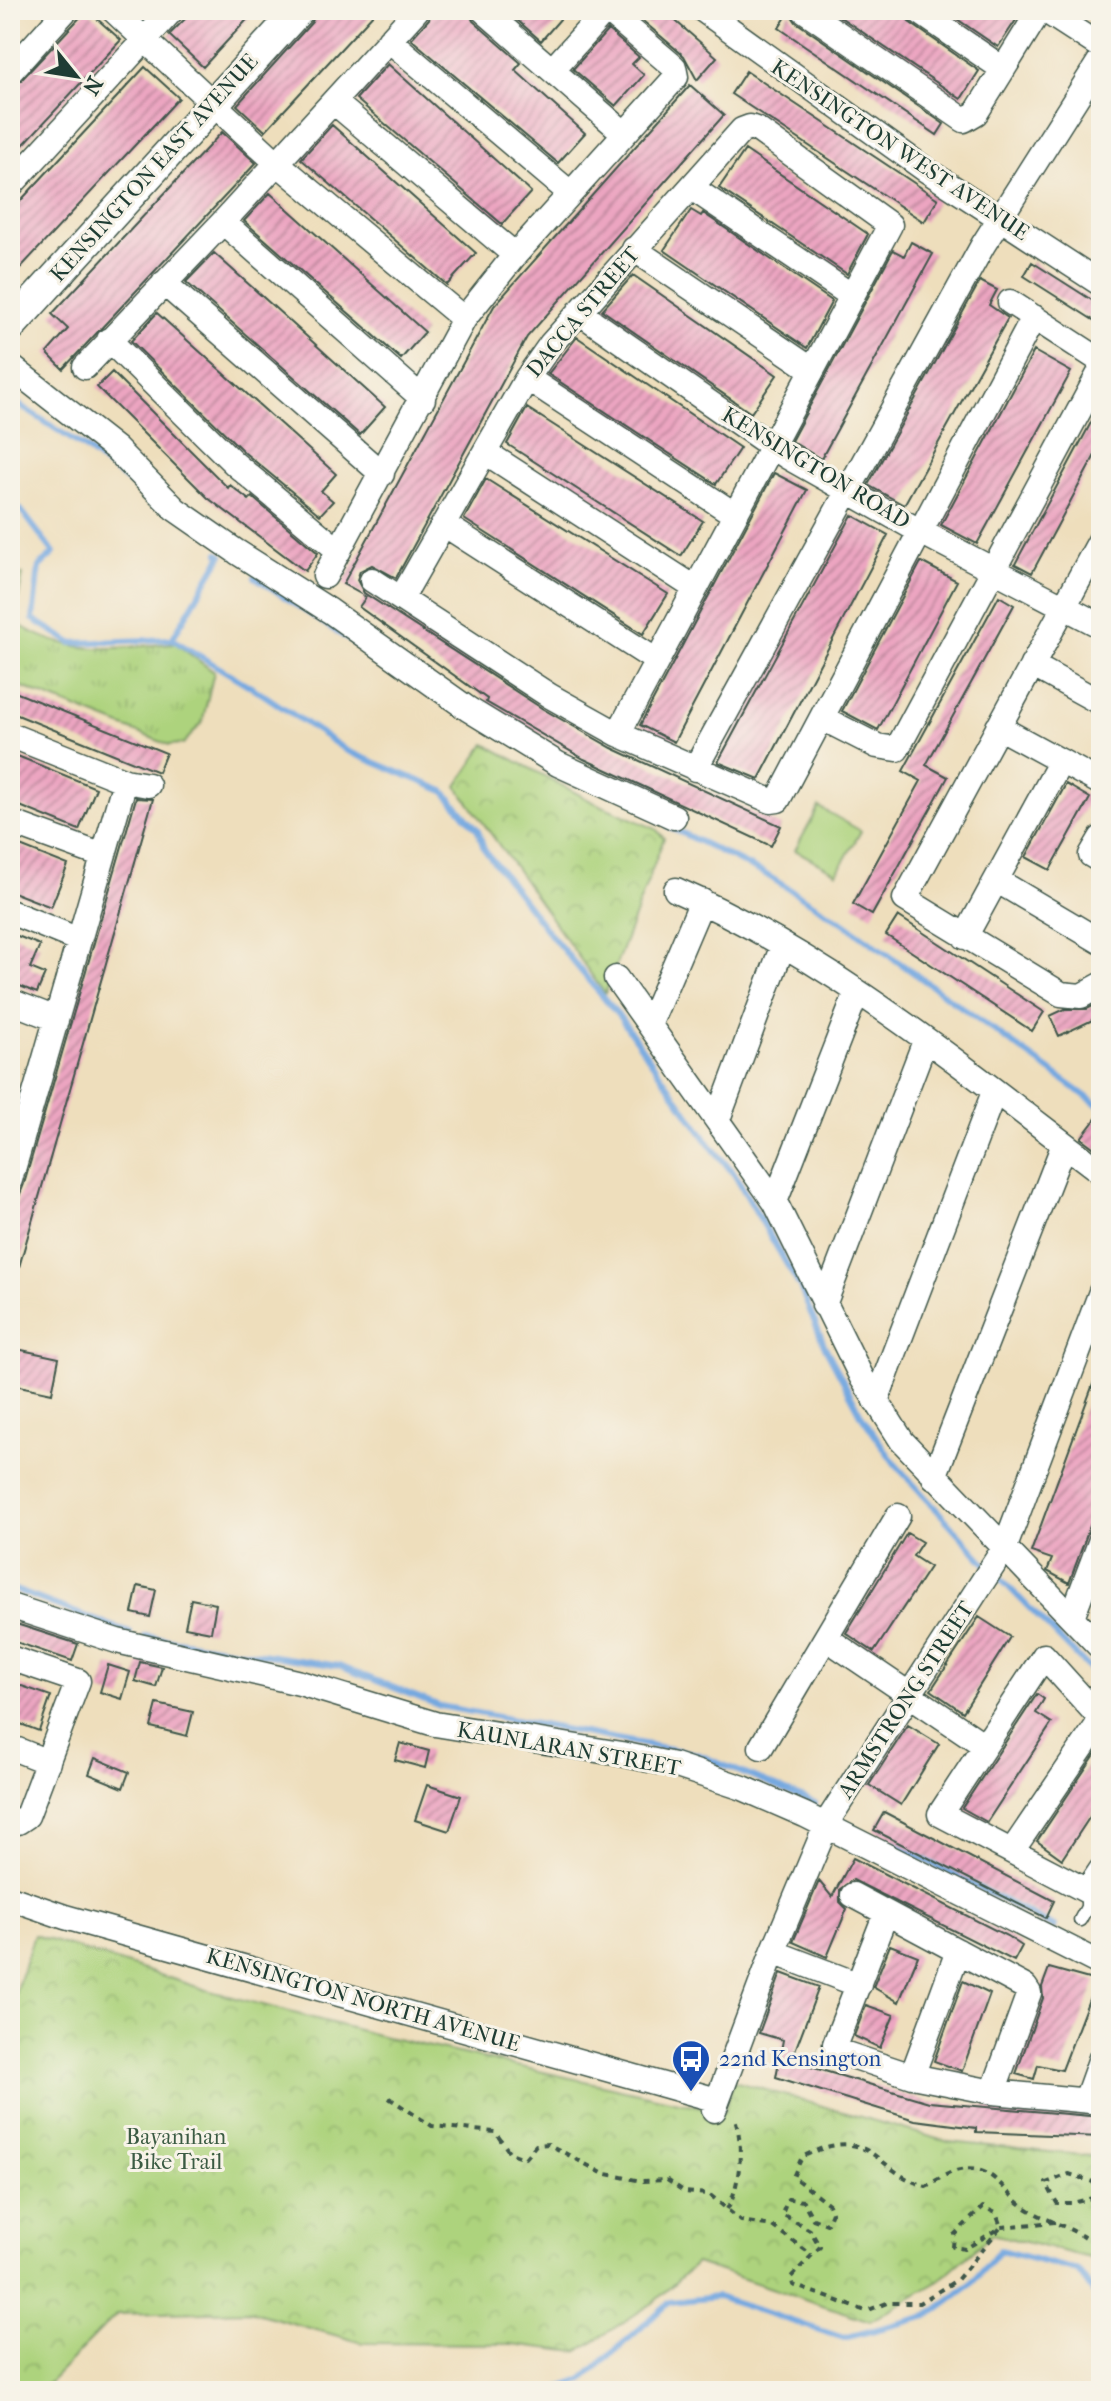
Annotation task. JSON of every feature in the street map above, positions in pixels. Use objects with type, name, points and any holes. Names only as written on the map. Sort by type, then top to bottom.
[{"type":"street","points":[[10,72],[66,10]]},
{"type":"street","points":[[113,10],[276,162],[464,319]]},
{"type":"street","points":[[10,186],[172,10]]},
{"type":"street","name":"KENSINGTON EAST AVENUE","points":[[10,327],[299,10]]},
{"type":"street","points":[[85,367],[417,10]]},
{"type":"street","points":[[483,10],[624,133]]},
{"type":"street","points":[[325,576],[464,319],[515,255],[676,77],[674,67],[606,10],[552,70]]},
{"type":"street","name":"KENSINGTON WEST AVENUE","points":[[703,10],[753,49],[999,219],[1101,284]]},
{"type":"street","points":[[804,10],[964,120],[976,113],[1042,10],[1101,47]]},
{"type":"street","points":[[917,10],[1003,69]]},
{"type":"street","points":[[389,40],[570,193]]},
{"type":"street","points":[[695,769],[999,219],[1101,59]]},
{"type":"street","points":[[334,102],[515,255]]},
{"type":"street","name":"DACCA STREET","points":[[402,597],[527,378],[579,312],[742,130],[750,127],[758,130],[890,225],[852,296]]},
{"type":"street","points":[[618,734],[852,296],[692,188]]},
{"type":"street","points":[[223,222],[423,399]]},
{"type":"street","points":[[634,249],[811,369]]},
{"type":"street","points":[[164,283],[382,474]]},
{"type":"street","points":[[1010,302],[1101,361]]},
{"type":"street","name":"KENSINGTON ROAD","points":[[579,312],[770,445],[921,532],[1101,626]]},
{"type":"street","points":[[372,580],[550,696],[618,734],[771,801],[778,800],[1034,317]]},
{"type":"street","points":[[109,340],[235,464],[339,551]]},
{"type":"street","points":[[10,366],[116,449],[175,509],[330,611],[468,709],[558,764],[674,817]]},
{"type":"street","points":[[822,718],[877,746],[897,749],[1101,370]]},
{"type":"street","points":[[527,378],[734,514]]},
{"type":"street","points":[[485,452],[695,588]]},
{"type":"street","points":[[445,525],[657,661]]},
{"type":"street","points":[[1101,539],[905,899],[1070,997],[1081,996],[1101,985]]},
{"type":"street","points":[[1032,665],[1101,703]]},
{"type":"street","points":[[998,727],[1101,783]]},
{"type":"street","points":[[10,735],[136,783],[103,856],[56,1019],[21,1097],[10,1180]]},
{"type":"street","points":[[965,937],[1061,761]]},
{"type":"street","points":[[10,822],[103,856]]},
{"type":"street","points":[[1101,838],[1091,855],[1101,861]]},
{"type":"street","points":[[996,880],[1101,942]]},
{"type":"street","points":[[676,890],[783,945],[857,992],[1101,1172]]},
{"type":"street","points":[[650,1023],[702,901]]},
{"type":"street","points":[[10,912],[79,940]]},
{"type":"street","points":[[718,1119],[783,945]]},
{"type":"street","points":[[616,978],[775,1202],[824,1305],[876,1401],[902,1441],[1001,1553],[1072,1617],[1101,1648]]},
{"type":"street","points":[[775,1202],[857,992]]},
{"type":"street","points":[[10,1001],[56,1019]]},
{"type":"street","points":[[824,1305],[925,1041]]},
{"type":"street","points":[[876,1401],[994,1092]]},
{"type":"street","points":[[934,1477],[1064,1144]]},
{"type":"street","name":"ARMSTRONG STREET","points":[[721,2108],[773,1952],[826,1825],[1001,1553],[1101,1292]]},
{"type":"street","points":[[761,1747],[898,1516]]},
{"type":"street","points":[[1072,1617],[1101,1540]]},
{"type":"street","name":"KAUNLARAN STREET","points":[[10,1606],[117,1641],[265,1673],[435,1724],[514,1735],[674,1765],[743,1788],[826,1825],[1101,1964]]},
{"type":"street","points":[[826,1638],[984,1745]]},
{"type":"street","points":[[1012,1851],[1101,1719],[1044,1656],[940,1814],[1087,1891],[1101,1870]]},
{"type":"street","points":[[10,1658],[78,1681],[27,1816],[23,1821],[10,1819]]},
{"type":"street","points":[[10,1747],[48,1762]]},
{"type":"street","points":[[853,1895],[1025,1987],[1029,1993],[993,2092]]},
{"type":"street","name":"KENSINGTON NORTH AVENUE","points":[[10,1898],[65,1917],[721,2108]]},
{"type":"street","points":[[886,1913],[835,2044],[837,2051],[912,2076],[993,2092],[1094,2101],[1101,2058]]},
{"type":"street","points":[[912,2076],[958,1951]]},
{"type":"street","points":[[773,1952],[859,1985]]},
{"type":"lane","points":[[1080,1920],[1087,1907],[1087,1891]]},
{"type":"path","points":[[389,2098],[432,2126],[495,2132],[510,2153],[525,2158],[536,2145],[548,2144],[602,2173],[641,2181],[667,2180],[685,2192],[709,2194],[741,2221],[772,2226],[812,2255]]},
{"type":"path","points":[[721,2108],[737,2126],[735,2195],[727,2209]]},
{"type":"path","points":[[1001,2227],[957,2280],[919,2303],[887,2303],[866,2311],[793,2285],[791,2277],[820,2247],[810,2230],[782,2214],[788,2199],[803,2201],[813,2219],[827,2224],[832,2212],[829,2204],[793,2177],[802,2157],[824,2146],[848,2145],[873,2152],[909,2182],[926,2186],[950,2171],[979,2170],[1003,2184],[1017,2202],[1070,2227],[1101,2250]]},
{"type":"path","points":[[1069,2174],[1093,2182],[1101,2196],[1057,2203],[1046,2183],[1069,2174]]},
{"type":"path","points":[[1001,2227],[996,2213],[983,2207],[954,2235],[953,2247],[965,2249],[1001,2227],[1055,2222]]},
{"type":"green space","points":[[10,574],[23,575],[17,605],[21,626],[40,636],[95,648],[175,643],[214,672],[202,723],[183,744],[169,745],[10,682]]},
{"type":"green space","points":[[485,744],[591,801],[656,829],[664,838],[605,994],[457,786]]},
{"type":"green space","points":[[819,807],[861,831],[837,873],[795,850]]},
{"type":"green space","name":"Bayanihan Bike Trail","points":[[34,1935],[210,1991],[377,2035],[724,2112],[734,2081],[949,2142],[1101,2157],[1101,2278],[1090,2258],[992,2234],[936,2283],[870,2321],[696,2263],[653,2303],[577,2352],[511,2344],[363,2343],[249,2311],[117,2314],[41,2391],[10,2391],[10,2008]]},
{"type":"building","points":[[87,10],[121,40],[10,159],[10,92]]},
{"type":"building","points":[[194,10],[256,10],[203,67],[169,35]]},
{"type":"building","points":[[316,10],[377,10],[265,131],[237,105],[312,22]]},
{"type":"building","points":[[432,10],[468,10],[473,21],[521,63],[515,70],[585,133],[558,163],[411,39],[429,19]]},
{"type":"building","points":[[506,10],[568,10],[541,41]]},
{"type":"building","points":[[630,10],[663,10],[717,57],[697,80],[684,56]]},
{"type":"building","points":[[830,10],[902,10],[909,22],[979,71],[961,99]]},
{"type":"building","points":[[944,10],[1008,10],[1018,17],[998,47]]},
{"type":"building","points":[[789,12],[796,22],[944,124],[937,135],[779,28]]},
{"type":"building","points":[[608,30],[639,57],[632,64],[644,75],[616,106],[573,69]]},
{"type":"building","points":[[388,64],[531,192],[502,224],[356,99]]},
{"type":"building","points":[[145,67],[179,98],[10,279],[10,212]]},
{"type":"building","points":[[746,71],[938,199],[924,222],[731,94]]},
{"type":"building","points":[[690,85],[724,115],[527,337],[396,578],[372,565],[360,571],[357,580],[364,593],[543,709],[612,748],[781,826],[771,846],[584,759],[486,702],[487,699],[359,607],[366,597],[343,584],[494,306]]},
{"type":"building","points":[[332,125],[476,253],[447,285],[301,159]]},
{"type":"building","points":[[222,132],[256,163],[63,369],[47,353],[68,329],[52,314]]},
{"type":"building","points":[[745,150],[868,234],[847,274],[719,188]]},
{"type":"building","points":[[270,193],[425,332],[401,359],[244,221]]},
{"type":"building","points":[[691,210],[701,216],[703,213],[832,301],[807,348],[664,250]]},
{"type":"building","points":[[911,242],[933,254],[821,459],[791,441],[893,250],[904,256]]},
{"type":"building","points":[[214,253],[385,407],[360,435],[186,282]]},
{"type":"building","points":[[1032,262],[1101,306],[1101,325],[1024,276]]},
{"type":"building","points":[[633,275],[777,375],[751,413],[602,310]]},
{"type":"building","points":[[980,281],[997,290],[989,305],[1008,318],[904,505],[868,485]]},
{"type":"building","points":[[157,313],[336,474],[321,491],[333,501],[320,515],[245,453],[131,341]]},
{"type":"building","points":[[577,337],[740,448],[716,484],[548,374]]},
{"type":"building","points":[[1034,351],[1071,372],[977,544],[941,525]]},
{"type":"building","points":[[112,372],[228,488],[230,485],[249,500],[252,497],[318,553],[305,571],[208,498],[97,387]]},
{"type":"building","points":[[1101,404],[1101,444],[1032,573],[1015,564]]},
{"type":"building","points":[[527,408],[703,521],[681,556],[507,444]]},
{"type":"building","points":[[774,473],[807,490],[674,742],[640,725]]},
{"type":"building","points":[[486,479],[668,594],[643,634],[464,519]]},
{"type":"building","points":[[852,515],[888,535],[759,779],[718,762]]},
{"type":"building","points":[[921,562],[957,581],[878,730],[842,711]]},
{"type":"building","points":[[999,596],[1014,605],[926,765],[948,777],[872,915],[853,904],[921,781],[903,771]]},
{"type":"building","points":[[10,690],[166,753],[158,772],[10,712]]},
{"type":"building","points":[[10,753],[96,788],[79,830],[10,802]]},
{"type":"building","points":[[1066,784],[1090,798],[1050,870],[1026,857]]},
{"type":"building","points":[[136,798],[153,799],[15,1281],[10,1281],[10,1219],[24,1184]]},
{"type":"building","points":[[10,842],[68,865],[51,907],[10,891]]},
{"type":"building","points":[[898,916],[1044,1012],[1032,1031],[886,935]]},
{"type":"building","points":[[10,933],[40,945],[30,968],[45,974],[37,993],[10,982]]},
{"type":"building","points":[[1101,1002],[1101,1016],[1059,1036],[1050,1016],[1065,1009],[1087,1009]]},
{"type":"building","points":[[1101,1112],[1101,1153],[1081,1138]]},
{"type":"building","points":[[17,1349],[59,1358],[52,1393],[10,1384]]},
{"type":"building","points":[[1099,1368],[1101,1496],[1069,1583],[1047,1571],[1052,1559],[1031,1552]]},
{"type":"building","points":[[907,1533],[922,1542],[913,1556],[930,1567],[874,1652],[846,1633]]},
{"type":"building","points":[[138,1586],[156,1590],[150,1617],[132,1613]]},
{"type":"building","points":[[191,1599],[216,1604],[211,1632],[185,1627]]},
{"type":"building","points":[[979,1617],[1010,1637],[963,1712],[931,1690]]},
{"type":"building","points":[[10,1622],[78,1644],[72,1661],[10,1640]]},
{"type":"building","points":[[140,1662],[162,1667],[156,1687],[135,1681]]},
{"type":"building","points":[[108,1665],[130,1672],[122,1699],[100,1692]]},
{"type":"building","points":[[10,1682],[51,1696],[39,1731],[10,1720]]},
{"type":"building","points":[[1037,1694],[1044,1699],[1036,1713],[1052,1723],[987,1822],[962,1808]]},
{"type":"building","points":[[157,1704],[193,1712],[187,1736],[151,1727]]},
{"type":"building","points":[[908,1725],[939,1744],[901,1805],[869,1785]]},
{"type":"building","points":[[400,1743],[429,1751],[425,1768],[395,1760]]},
{"type":"building","points":[[1096,1753],[1101,1756],[1095,1773],[1101,1776],[1101,1800],[1062,1859],[1037,1841]]},
{"type":"building","points":[[95,1758],[129,1772],[123,1788],[89,1774]]},
{"type":"building","points":[[427,1785],[461,1796],[449,1831],[415,1820]]},
{"type":"building","points":[[884,1812],[1054,1901],[1046,1918],[874,1830]]},
{"type":"building","points":[[853,1858],[1007,1936],[1022,1946],[1014,1961],[853,1880],[840,1889],[840,1902],[847,1909],[827,1957],[793,1942],[819,1881],[832,1897]]},
{"type":"building","points":[[890,1945],[918,1956],[899,2002],[873,1987]]},
{"type":"building","points":[[1049,1968],[1096,1981],[1062,2070],[1038,2065],[1034,2079],[1016,2074],[1043,1998],[1042,1987]]},
{"type":"building","points":[[781,1973],[819,1987],[791,2061],[929,2102],[1101,2117],[1101,2137],[976,2132],[976,2128],[915,2120],[776,2077],[783,2040],[759,2033]]},
{"type":"building","points":[[963,1981],[990,1994],[962,2071],[934,2061]]},
{"type":"building","points":[[866,2005],[894,2015],[880,2048],[854,2036]]},
{"type":"waterway","points":[[13,401],[82,446],[147,496]]},
{"type":"waterway","points":[[10,502],[21,510],[54,553],[39,567],[33,619],[72,643],[172,639],[261,693],[347,751],[444,791],[478,830],[484,849],[544,927],[619,1016],[734,1174],[800,1287],[825,1347],[863,1418],[895,1464],[987,1565]]},
{"type":"waterway","points":[[172,639],[222,555],[219,553]]},
{"type":"waterway","points":[[255,577],[382,662]]},
{"type":"waterway","points":[[668,826],[765,874],[844,923],[1101,1107]]},
{"type":"waterway","points":[[995,1573],[1101,1681]]},
{"type":"waterway","points":[[10,1588],[130,1633]]},
{"type":"waterway","points":[[145,1636],[339,1666],[440,1706],[697,1754],[815,1803]]},
{"type":"waterway","points":[[894,1844],[1054,1927]]},
{"type":"waterway","points":[[551,2391],[582,2380],[670,2302],[717,2297],[844,2338],[928,2316],[970,2285],[1000,2250],[1078,2271],[1101,2303]]},
{"type":"place","name":"22nd Kensington","points":[[691,2093]]}]
